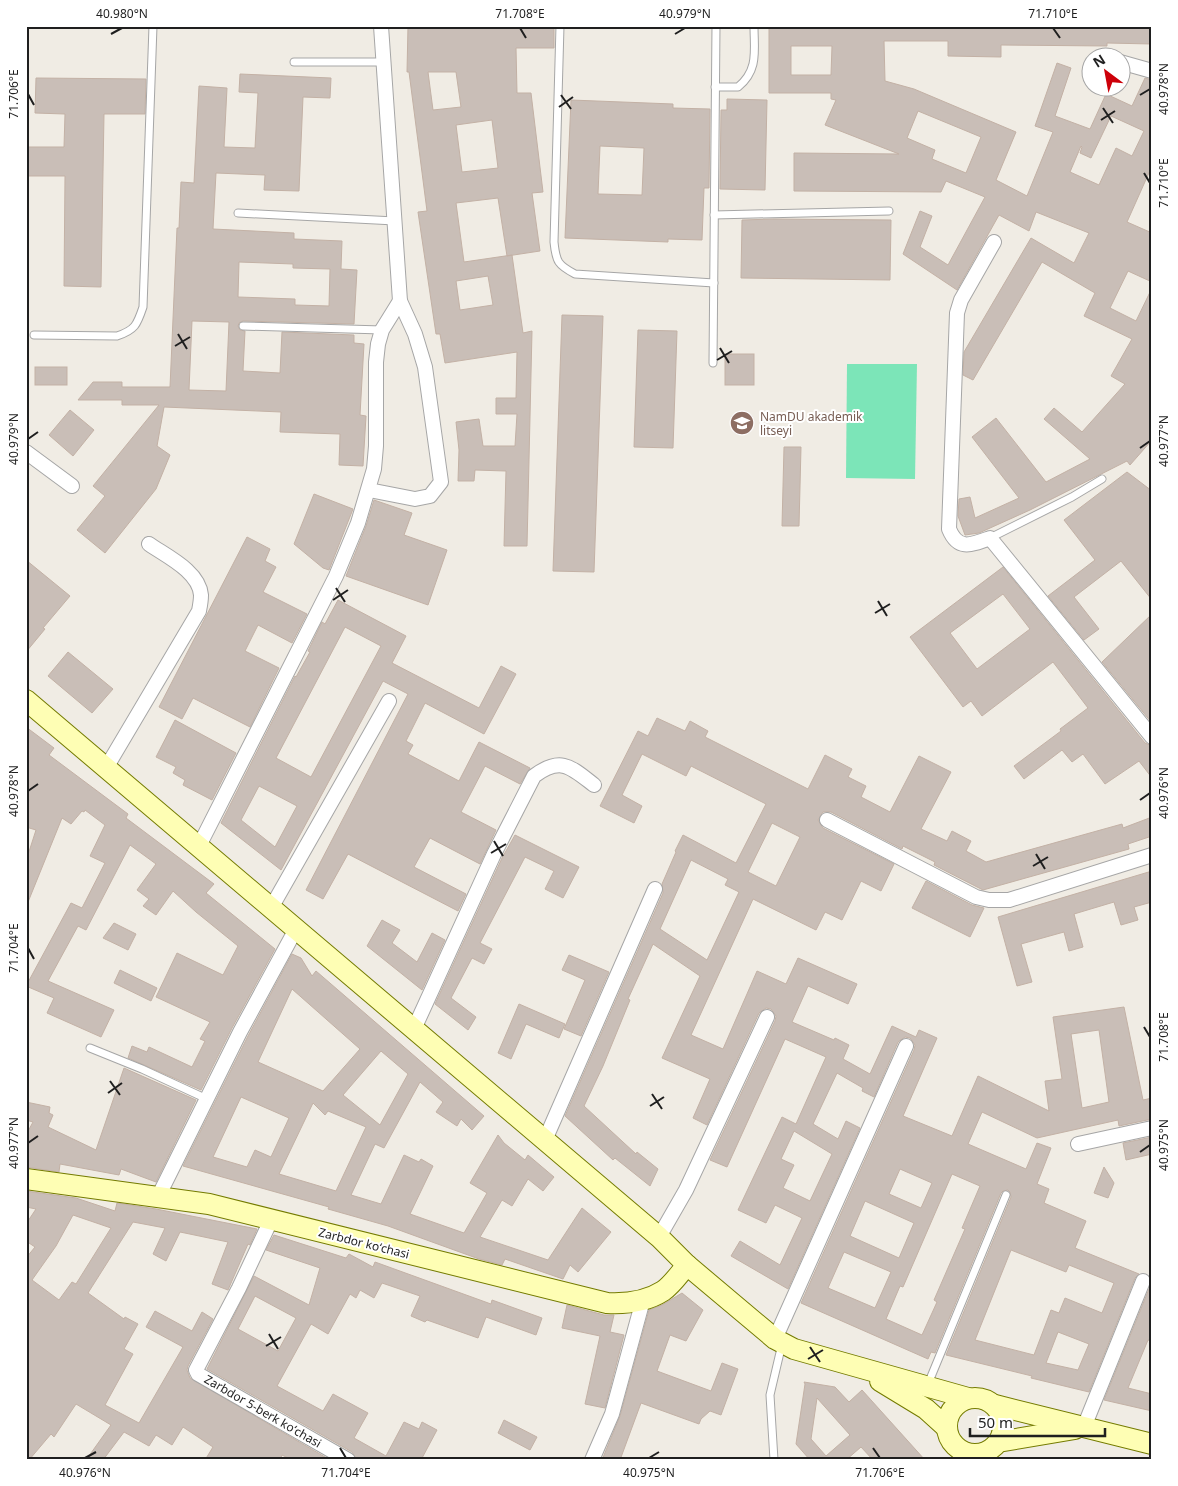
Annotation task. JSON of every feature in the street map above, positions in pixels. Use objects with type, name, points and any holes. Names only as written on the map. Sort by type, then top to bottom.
[{"type":"main road","points":[[26,700],[659,1237],[687,1264],[778,1342],[927,1387],[968,1398],[987,1400],[995,1406],[1001,1414],[1003,1423],[1002,1433],[985,1452]]},
{"type":"main road","name":"Zarbdor koʻchasi","points":[[26,1179],[209,1204],[606,1302],[625,1304],[643,1300],[664,1290],[687,1264]]},
{"type":"main road","points":[[854,1366],[926,1409],[949,1444],[972,1454],[1084,1427]]},
{"type":"main road","points":[[949,1444],[948,1418],[952,1409],[959,1402],[968,1398]]},
{"type":"main road","points":[[995,1406],[1152,1444]]},
{"type":"street","points":[[369,490],[414,499],[430,496],[441,482],[425,367],[415,334],[400,300],[381,26]]},
{"type":"street","points":[[1130,65],[1152,71]]},
{"type":"street","points":[[994,242],[961,300],[957,313],[949,529],[953,538],[961,544],[971,546],[990,538],[1152,737]]},
{"type":"street","points":[[199,846],[336,576],[358,523],[369,490],[376,454],[376,362],[378,344],[382,330],[400,300]]},
{"type":"street","points":[[26,452],[72,486]]},
{"type":"street","points":[[106,768],[199,611],[201,594],[195,580],[186,570],[148,544]]},
{"type":"street","points":[[271,908],[389,701]]},
{"type":"street","points":[[414,1029],[494,854],[534,776],[544,768],[556,765],[570,767],[594,785]]},
{"type":"street","points":[[827,820],[976,897],[989,900],[1009,900],[1152,854]]},
{"type":"street","points":[[545,1140],[655,889]]},
{"type":"street","points":[[158,1197],[240,1032],[296,929]]},
{"type":"street","points":[[659,1237],[686,1190],[767,1017]]},
{"type":"street","points":[[778,1342],[906,1046]]},
{"type":"street","points":[[1078,1144],[1152,1128]]},
{"type":"street","name":"Zarbdor 5-berk koʻchasi","points":[[271,1220],[239,1288],[196,1370],[198,1374],[348,1460]]},
{"type":"street","points":[[1084,1427],[1143,1281]]},
{"type":"street","points":[[592,1460],[612,1414],[643,1300]]},
{"type":"lane","points":[[34,335],[117,336],[129,332],[138,323],[143,307],[153,26]]},
{"type":"lane","points":[[560,26],[555,258],[562,267],[575,274],[714,282]]},
{"type":"lane","points":[[714,363],[716,26]]},
{"type":"lane","points":[[715,87],[738,87],[745,82],[751,73],[754,62],[754,26]]},
{"type":"lane","points":[[294,62],[383,62]]},
{"type":"lane","points":[[714,215],[889,211]]},
{"type":"lane","points":[[238,213],[394,221]]},
{"type":"lane","points":[[244,326],[382,330]]},
{"type":"lane","points":[[990,538],[1072,497],[1102,479]]},
{"type":"lane","points":[[90,1048],[142,1069],[207,1099]]},
{"type":"lane","points":[[927,1387],[1006,1195]]},
{"type":"lane","points":[[774,1460],[770,1395],[778,1342]]},
{"type":"green space","points":[[847,364],[917,364],[915,479],[846,478]]},
{"type":"building","points":[[408,26],[554,26],[554,48],[516,48],[517,93],[531,93],[543,192],[532,193],[540,251],[512,255],[523,333],[532,331],[527,546],[504,546],[506,471],[475,470],[474,481],[458,481],[459,450],[456,422],[479,419],[483,446],[515,446],[517,414],[496,414],[496,398],[516,398],[517,352],[445,363],[440,334],[436,334],[418,212],[427,211],[409,72],[407,72]],"holes":[[[428,72],[456,72],[461,107],[433,110]],[[492,120],[498,168],[462,172],[456,125]],[[498,198],[507,256],[464,262],[456,203]],[[488,276],[493,305],[460,310],[456,281]]]},
{"type":"building","points":[[769,26],[1152,26],[1152,44],[1107,43],[1107,46],[1001,45],[1001,57],[948,56],[948,41],[884,41],[885,81],[914,89],[1016,132],[996,180],[1027,196],[1053,132],[1035,126],[1057,63],[1071,68],[1055,116],[1090,129],[1104,98],[1115,98],[1132,106],[1145,78],[1152,80],[1152,166],[1127,222],[1152,233],[1152,282],[1128,271],[1110,308],[1136,321],[1152,288],[1152,440],[1130,465],[1127,461],[1030,510],[979,533],[965,535],[958,516],[959,499],[970,497],[975,518],[1019,498],[972,437],[996,418],[1046,482],[1090,459],[1044,419],[1054,408],[1082,432],[1125,384],[1111,376],[1132,339],[1084,316],[1095,293],[1042,262],[973,380],[963,375],[964,352],[1031,238],[1074,263],[1089,233],[1036,212],[1029,231],[999,215],[957,290],[903,254],[920,211],[932,216],[920,247],[948,265],[985,197],[946,181],[941,192],[794,191],[794,153],[899,154],[825,125],[836,100],[831,99],[831,93],[769,93]],"holes":[[[791,46],[832,46],[831,75],[791,75]],[[918,111],[981,137],[966,173],[932,159],[935,150],[907,138]],[[1111,116],[1144,131],[1132,156],[1116,148],[1099,185],[1070,172],[1081,146],[1080,153],[1091,158]]]},
{"type":"building","points":[[240,74],[331,78],[330,98],[303,97],[299,191],[264,190],[265,175],[216,173],[213,229],[294,233],[294,239],[342,241],[341,269],[357,270],[354,324],[243,321],[238,326],[240,330],[245,331],[243,371],[280,373],[282,332],[354,335],[354,343],[364,344],[360,415],[366,416],[363,466],[339,465],[340,434],[280,432],[281,412],[164,407],[157,446],[170,455],[156,489],[105,553],[77,530],[105,496],[93,486],[159,405],[122,405],[122,400],[78,400],[93,382],[122,382],[122,387],[170,387],[177,228],[179,228],[181,182],[194,183],[199,86],[227,88],[224,147],[255,148],[258,93],[239,92]],"holes":[[[239,262],[293,264],[293,268],[330,269],[329,306],[295,305],[295,299],[238,297]],[[192,321],[229,322],[226,391],[189,390]]]},
{"type":"building","points":[[36,78],[146,79],[145,114],[104,114],[101,287],[64,286],[65,176],[26,176],[26,147],[64,147],[65,114],[35,113]]},
{"type":"building","points":[[727,99],[767,100],[765,190],[720,189],[721,110],[727,110]]},
{"type":"building","points":[[571,100],[673,104],[673,108],[710,109],[709,188],[704,188],[702,240],[668,239],[668,242],[565,238]],"holes":[[[600,146],[644,148],[642,195],[598,194]]]},
{"type":"building","points":[[742,220],[891,220],[890,280],[741,278]]},
{"type":"building","points":[[562,315],[603,316],[594,572],[553,571]]},
{"type":"building","points":[[638,330],[677,331],[673,448],[634,447]]},
{"type":"building","points":[[725,354],[754,354],[754,385],[725,385]]},
{"type":"building","points":[[35,367],[67,367],[67,385],[35,385]]},
{"type":"building","points":[[70,410],[94,430],[73,456],[49,435]]},
{"type":"building","points":[[784,447],[801,447],[799,526],[782,526]]},
{"type":"building","points":[[1127,472],[1152,491],[1152,600],[1121,561],[1074,597],[1099,629],[1084,640],[1048,596],[1095,560],[1064,520]]},
{"type":"building","points":[[314,494],[353,509],[329,570],[323,568],[294,544]]},
{"type":"building","points":[[374,500],[412,513],[404,535],[447,550],[428,605],[346,576]]},
{"type":"building","points":[[247,537],[270,549],[265,561],[276,567],[263,592],[307,614],[292,643],[258,625],[245,651],[279,668],[250,727],[193,698],[182,719],[159,707]]},
{"type":"building","points":[[26,560],[70,596],[26,652]]},
{"type":"building","points":[[1003,567],[1145,743],[1152,746],[1152,778],[1139,761],[1105,784],[1083,754],[1072,762],[1062,750],[1024,779],[1014,766],[1088,708],[1053,662],[982,716],[971,701],[963,707],[910,637]],"holes":[[[1003,594],[1030,629],[977,669],[950,633]]]},
{"type":"building","points":[[338,600],[406,636],[392,663],[479,708],[501,666],[516,674],[484,734],[425,703],[406,741],[413,745],[408,754],[459,781],[479,742],[530,768],[520,784],[485,766],[461,812],[496,830],[480,864],[430,838],[414,867],[466,894],[458,911],[348,854],[323,899],[306,890],[408,694],[383,681],[281,870],[221,823],[295,676],[310,652],[308,651],[322,622],[325,624]],"holes":[[[345,627],[381,646],[311,777],[276,758]],[[259,786],[297,806],[275,847],[241,820]]]},
{"type":"building","points":[[1152,614],[1152,723],[1102,662]]},
{"type":"building","points":[[68,652],[113,689],[92,713],[48,676]]},
{"type":"building","points":[[657,718],[685,731],[690,721],[708,731],[705,737],[808,789],[825,755],[852,769],[848,777],[866,786],[861,797],[890,812],[919,756],[951,772],[921,829],[947,841],[952,831],[971,841],[966,851],[986,862],[1122,824],[1123,828],[1152,817],[1152,836],[1128,844],[1129,849],[983,890],[934,865],[935,862],[903,846],[902,849],[831,812],[823,812],[818,820],[823,828],[894,864],[881,891],[861,881],[842,920],[825,912],[816,930],[753,899],[691,1035],[723,1049],[757,971],[786,984],[798,958],[857,984],[848,1004],[808,986],[792,1022],[849,1045],[843,1059],[870,1074],[892,1026],[916,1037],[919,1030],[937,1038],[903,1116],[952,1136],[978,1076],[1049,1111],[1045,1081],[1062,1079],[1053,1017],[1124,1007],[1143,1100],[1152,1098],[1152,1119],[1119,1126],[1118,1120],[1037,1138],[982,1112],[968,1144],[1026,1169],[1037,1143],[1051,1148],[1037,1184],[1049,1189],[1044,1203],[1086,1221],[1075,1248],[1139,1274],[1135,1278],[1089,1392],[946,1355],[1011,1197],[1008,1190],[1001,1193],[935,1353],[931,1352],[928,1359],[801,1303],[914,1050],[915,1045],[910,1038],[905,1037],[898,1042],[874,1097],[862,1091],[863,1088],[837,1073],[813,1124],[838,1139],[846,1121],[860,1128],[788,1289],[731,1256],[740,1241],[780,1265],[802,1218],[775,1205],[766,1223],[738,1210],[782,1117],[796,1124],[826,1057],[785,1039],[727,1167],[710,1160],[775,1021],[776,1016],[771,1009],[766,1008],[759,1013],[707,1125],[693,1118],[710,1079],[662,1058],[700,976],[653,944],[628,999],[630,1000],[603,1066],[584,1106],[636,1154],[637,1152],[658,1169],[650,1186],[615,1158],[613,1160],[565,1116],[663,893],[662,884],[683,835],[736,863],[766,804],[691,766],[686,776],[642,754],[622,795],[642,806],[634,823],[600,806],[638,731],[648,736]],"holes":[[[772,823],[800,837],[776,886],[748,872]],[[691,860],[728,879],[725,885],[739,892],[707,960],[660,929]],[[1099,1030],[1109,1102],[1082,1108],[1071,1034]],[[794,1131],[832,1154],[810,1201],[783,1188],[794,1165],[781,1159]],[[900,1169],[932,1183],[921,1208],[889,1194]],[[952,1174],[980,1186],[962,1228],[965,1229],[934,1300],[937,1302],[922,1335],[886,1319],[900,1286],[903,1287]],[[865,1201],[914,1223],[899,1258],[850,1236]],[[1011,1250],[1066,1272],[1069,1265],[1114,1283],[1102,1313],[1065,1298],[1059,1313],[1051,1310],[1034,1355],[975,1340]],[[844,1252],[891,1272],[875,1308],[828,1288]],[[1058,1332],[1089,1344],[1078,1370],[1046,1363]]]},
{"type":"building","points":[[175,720],[236,753],[212,800],[183,785],[185,780],[173,773],[176,767],[156,757]]},
{"type":"building","points":[[26,727],[54,748],[49,755],[128,814],[126,818],[214,884],[206,893],[275,949],[201,1090],[128,1058],[132,1046],[147,1052],[149,1047],[192,1067],[205,1041],[200,1039],[210,1022],[156,997],[177,953],[223,975],[238,946],[173,891],[156,915],[143,906],[149,899],[137,890],[156,864],[130,845],[86,930],[78,926],[48,981],[114,1010],[101,1037],[47,1013],[54,998],[26,986],[71,903],[82,908],[105,863],[90,856],[105,825],[85,810],[71,824],[62,818],[26,907],[26,861],[36,830],[26,827]]},
{"type":"building","points":[[515,835],[579,867],[563,898],[545,889],[554,871],[525,857],[480,943],[492,949],[484,964],[472,958],[451,998],[476,1017],[468,1030],[435,1004],[502,858]]},
{"type":"building","points":[[1152,871],[1152,902],[1134,907],[1138,920],[1121,925],[1114,902],[1074,914],[1083,947],[1069,951],[1064,932],[1021,944],[1032,982],[1017,986],[998,917]]},
{"type":"building","points":[[926,881],[972,905],[984,908],[970,937],[912,908]]},
{"type":"building","points":[[382,920],[400,930],[392,943],[417,962],[432,933],[445,940],[422,990],[367,946]]},
{"type":"building","points":[[114,923],[136,934],[128,950],[103,938]]},
{"type":"building","points":[[292,954],[301,958],[312,976],[316,971],[484,1116],[472,1130],[461,1119],[457,1126],[436,1112],[443,1102],[420,1082],[384,1148],[375,1144],[351,1195],[381,1204],[404,1155],[419,1162],[421,1159],[433,1166],[410,1214],[464,1233],[487,1193],[470,1183],[498,1135],[504,1143],[525,1160],[528,1155],[554,1177],[543,1191],[528,1179],[512,1206],[502,1200],[480,1237],[548,1260],[582,1208],[611,1232],[578,1272],[570,1265],[563,1279],[505,1259],[502,1265],[479,1259],[388,1226],[328,1209],[329,1207],[183,1166],[248,1036]],"holes":[[[292,989],[360,1049],[323,1091],[258,1062]],[[381,1051],[408,1074],[380,1125],[343,1095]],[[241,1097],[289,1118],[271,1157],[255,1150],[247,1167],[213,1157]],[[313,1103],[325,1115],[328,1111],[366,1127],[336,1191],[279,1174]]]},
{"type":"building","points":[[569,955],[609,972],[581,1036],[564,1029],[585,980],[562,970]]},
{"type":"building","points":[[120,970],[157,988],[151,1001],[114,983]]},
{"type":"building","points":[[519,1004],[565,1024],[559,1038],[526,1024],[511,1059],[498,1053]]},
{"type":"building","points":[[124,1068],[196,1100],[156,1182],[121,1169],[119,1175],[60,1164],[59,1172],[26,1167],[26,1135],[33,1122],[26,1120],[26,1102],[50,1107],[49,1113],[53,1115],[48,1127],[96,1150]]},
{"type":"building","points":[[1152,1137],[1152,1154],[1126,1160],[1123,1143]]},
{"type":"building","points":[[1104,1167],[1114,1183],[1108,1198],[1094,1193]]},
{"type":"building","points":[[26,1191],[76,1198],[115,1211],[117,1203],[257,1229],[250,1245],[248,1244],[228,1290],[212,1284],[228,1242],[180,1232],[166,1261],[153,1254],[165,1228],[133,1222],[88,1293],[124,1319],[125,1317],[138,1324],[124,1349],[133,1354],[105,1405],[139,1423],[183,1347],[146,1327],[155,1311],[192,1331],[202,1312],[213,1319],[188,1366],[187,1370],[190,1378],[330,1460],[292,1460],[282,1455],[280,1460],[205,1460],[213,1447],[183,1427],[172,1445],[156,1435],[149,1446],[124,1432],[103,1460],[86,1460],[111,1425],[76,1404],[54,1437],[51,1434],[29,1460],[26,1460],[26,1258],[35,1247],[26,1241],[26,1224],[36,1209],[26,1207]],"holes":[[[73,1215],[111,1228],[76,1284],[72,1282],[59,1300],[32,1280],[56,1246]]]},
{"type":"building","points":[[274,1235],[346,1258],[349,1254],[373,1267],[375,1262],[491,1304],[492,1300],[542,1318],[536,1335],[486,1317],[478,1338],[411,1316],[420,1296],[382,1283],[374,1298],[360,1290],[356,1298],[350,1294],[328,1334],[311,1324],[277,1386],[323,1411],[333,1394],[368,1413],[354,1438],[386,1456],[404,1422],[419,1429],[422,1422],[437,1430],[421,1460],[357,1460],[352,1452],[207,1369],[254,1276],[309,1305],[320,1268],[266,1250]],"holes":[[[255,1296],[296,1318],[278,1351],[238,1329]]]},
{"type":"building","points":[[1151,1279],[1152,1341],[1148,1340],[1128,1388],[1152,1394],[1152,1411],[1104,1400],[1151,1284]]},
{"type":"building","points":[[682,1293],[703,1310],[686,1341],[670,1335],[657,1371],[711,1391],[722,1363],[738,1369],[721,1415],[710,1411],[701,1419],[699,1424],[641,1403],[620,1460],[602,1460],[620,1416],[649,1310],[662,1305]]},
{"type":"building","points":[[567,1305],[604,1315],[614,1315],[610,1332],[624,1335],[605,1408],[585,1404],[600,1336],[562,1328]]},
{"type":"building","points":[[804,1382],[835,1387],[849,1402],[862,1390],[925,1460],[873,1460],[861,1447],[846,1460],[810,1460],[796,1444]],"holes":[[[817,1398],[850,1435],[826,1456],[811,1439]]]},
{"type":"building","points":[[504,1420],[537,1437],[530,1450],[498,1433]]},
{"type":"place","name":"NamDU akademik litseyi","points":[[742,423]]}]
